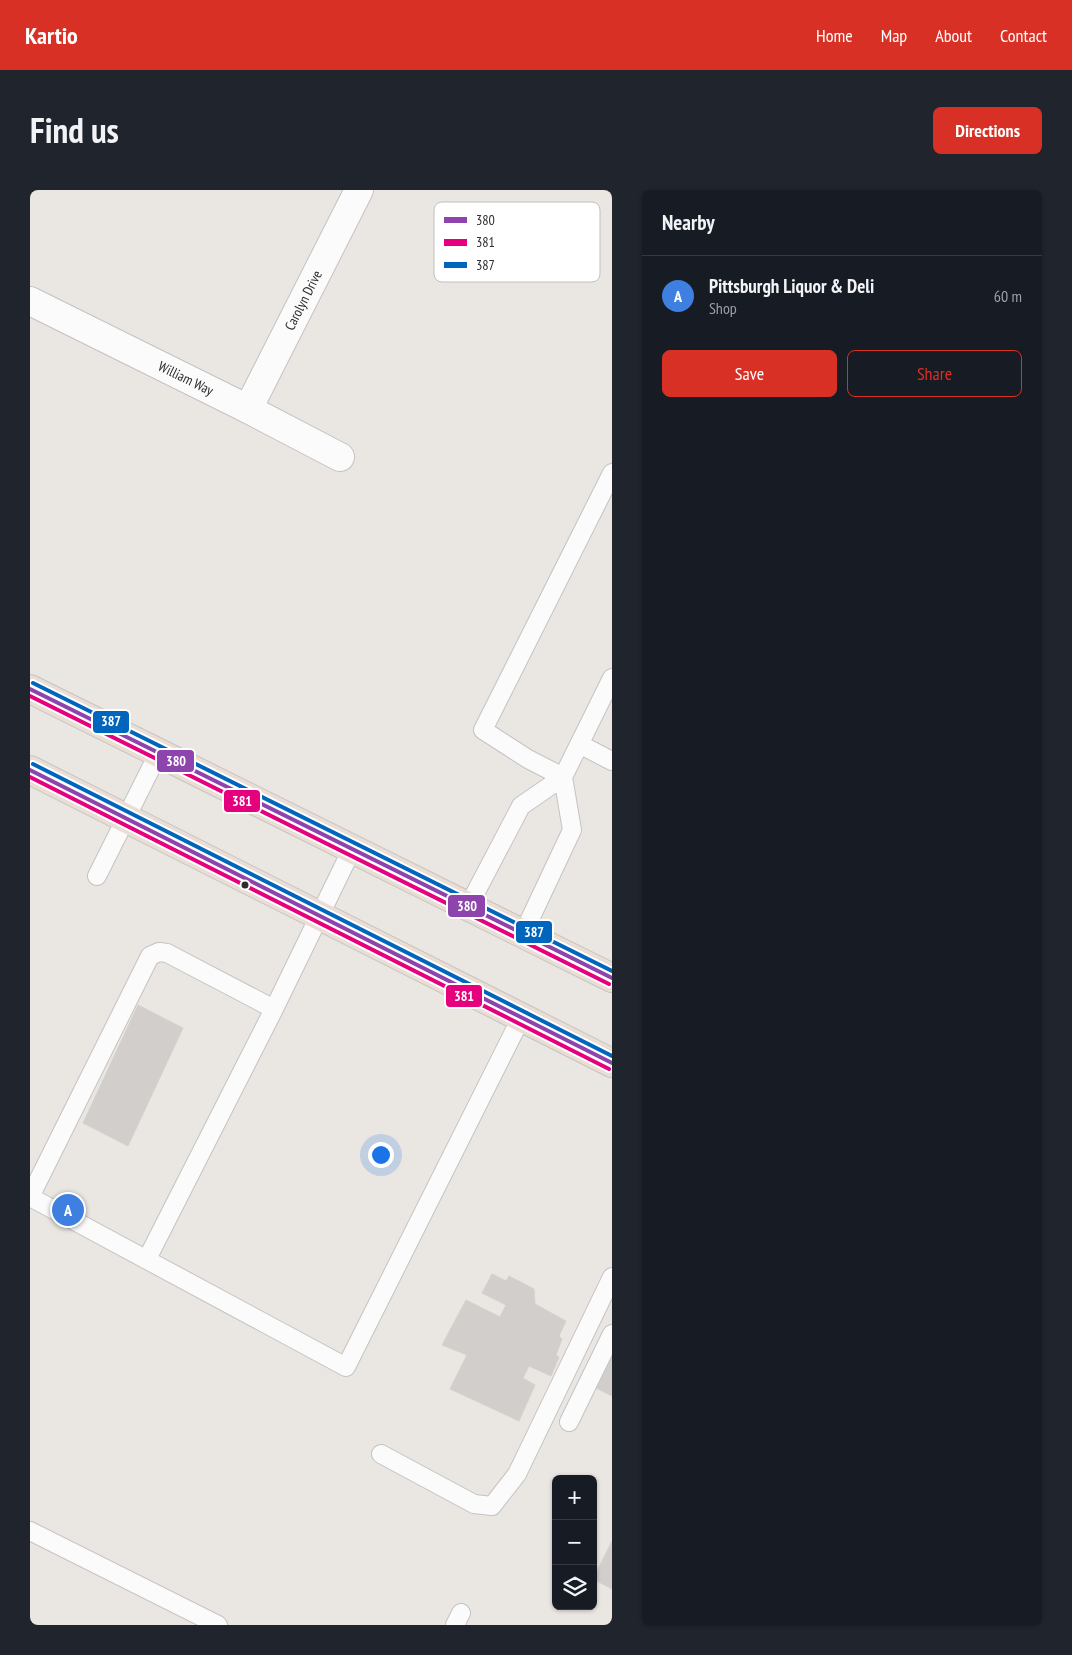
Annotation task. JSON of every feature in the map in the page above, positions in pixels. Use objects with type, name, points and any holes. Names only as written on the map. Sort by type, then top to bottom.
[{"type":"highway","points":[[30,689],[612,978]]},
{"type":"highway","points":[[30,770],[612,1063]]},
{"type":"street","name":"Carolyn Drive","points":[[248,409],[359,190]]},
{"type":"street","name":"William Way","points":[[30,301],[248,409],[340,457]]},
{"type":"lane","points":[[563,777],[528,759],[483,730],[612,473]]},
{"type":"lane","points":[[468,907],[521,806],[563,777],[612,678]]},
{"type":"lane","points":[[579,744],[612,761]]},
{"type":"lane","points":[[97,876],[158,754]]},
{"type":"lane","points":[[523,934],[572,830],[563,777]]},
{"type":"lane","points":[[147,1259],[274,1009],[352,849]]},
{"type":"lane","points":[[274,1009],[167,953],[160,952],[150,956],[30,1197],[346,1367],[521,1018]]},
{"type":"lane","points":[[381,1454],[474,1504],[492,1506],[517,1474],[612,1277]]},
{"type":"lane","points":[[569,1422],[612,1334]]},
{"type":"lane","points":[[30,1531],[218,1625]]},
{"type":"building","points":[[138,1005],[183,1028],[128,1146],[83,1123]]},
{"type":"building","points":[[492,1274],[506,1281],[509,1276],[534,1289],[535,1304],[566,1321],[559,1336],[562,1339],[556,1355],[559,1357],[551,1376],[529,1366],[523,1378],[535,1385],[519,1421],[450,1389],[467,1355],[442,1345],[466,1300],[500,1317],[506,1305],[482,1293]]},
{"type":"building","points":[[612,1356],[612,1396],[596,1388]]},
{"type":"building","points":[[612,1541],[612,1589],[597,1581],[597,1571]]},
{"type":"transit line","name":"387","points":[[33,683],[612,971]]},
{"type":"transit line","name":"380","points":[[30,689],[612,978]]},
{"type":"transit line","name":"381","points":[[30,696],[609,984]]},
{"type":"transit line","name":"387","points":[[33,764],[612,1056]]},
{"type":"transit line","name":"380","points":[[30,770],[612,1063]]},
{"type":"transit line","name":"381","points":[[30,777],[609,1069]]},
{"type":"place","name":"Pittsburgh Liquor & Deli","points":[[68,1210]]}]
